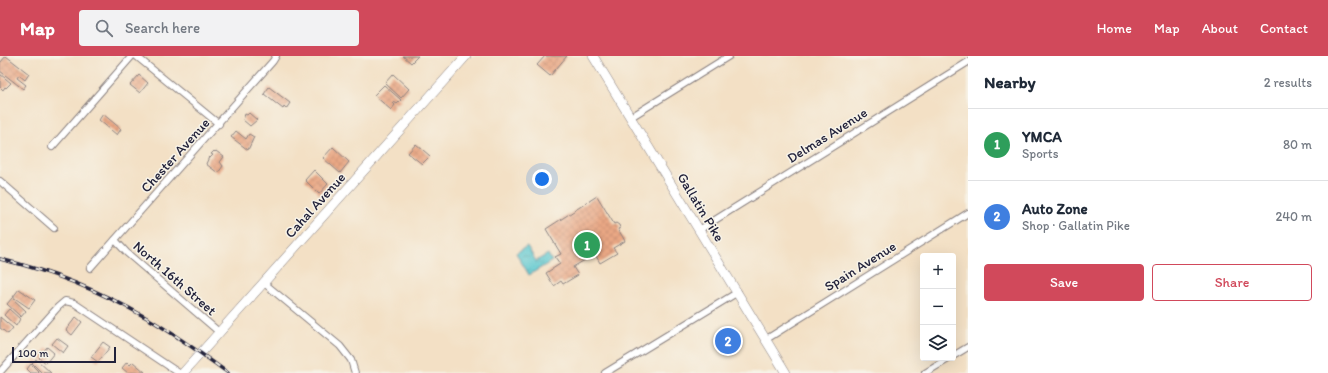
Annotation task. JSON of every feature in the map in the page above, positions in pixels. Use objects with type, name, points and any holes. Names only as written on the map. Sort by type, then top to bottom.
[{"type":"street","points":[[52,147],[132,56]]},
{"type":"street","points":[[136,56],[219,124]]},
{"type":"street","name":"Chester Avenue","points":[[90,268],[219,124],[276,56]]},
{"type":"street","name":"Cahal Avenue","points":[[183,373],[466,56]]},
{"type":"street","name":"Gallatin Pike","points":[[594,56],[786,373]]},
{"type":"street","points":[[631,117],[729,56]]},
{"type":"street","name":"Delmas Avenue","points":[[699,230],[968,62]]},
{"type":"street","points":[[0,181],[54,228]]},
{"type":"street","name":"Spain Avenue","points":[[765,340],[968,213]]},
{"type":"street","name":"North 16th Street","points":[[115,240],[219,332]]},
{"type":"street","points":[[264,283],[340,346],[351,360],[356,373]]},
{"type":"street","points":[[605,373],[738,292]]},
{"type":"street","points":[[0,372],[65,301],[74,303],[179,373]]},
{"type":"street","points":[[956,354],[968,347]]},
{"type":"street","points":[[925,373],[945,361]]},
{"type":"water","points":[[527,246],[536,261],[548,254],[552,261],[529,275],[516,253]]},
{"type":"building","points":[[6,56],[29,74],[25,80],[19,75],[17,78],[26,85],[23,89],[0,71],[0,63]]},
{"type":"building","points":[[403,56],[418,56],[411,63]]},
{"type":"building","points":[[545,56],[567,56],[550,76],[537,65]]},
{"type":"building","points":[[0,74],[11,83],[3,90],[0,87]]},
{"type":"building","points":[[393,74],[409,89],[401,98],[385,83]]},
{"type":"building","points":[[139,75],[148,83],[140,93],[130,85]]},
{"type":"building","points":[[384,85],[401,100],[397,104],[394,102],[393,103],[395,105],[391,110],[374,95]]},
{"type":"building","points":[[269,87],[290,103],[286,109],[284,107],[283,109],[264,94]]},
{"type":"building","points":[[249,113],[257,120],[250,126],[243,120],[245,114],[247,115]]},
{"type":"building","points":[[103,114],[121,129],[117,135],[99,120]]},
{"type":"building","points":[[236,131],[246,139],[249,134],[254,137],[248,150],[231,137]]},
{"type":"building","points":[[416,144],[430,156],[422,164],[408,153]]},
{"type":"building","points":[[333,147],[349,162],[340,173],[323,158]]},
{"type":"building","points":[[214,151],[224,157],[220,162],[223,166],[218,173],[206,164],[209,157],[210,158],[213,155],[211,154]]},
{"type":"building","points":[[314,170],[328,184],[319,194],[305,180]]},
{"type":"building","points":[[597,196],[614,224],[616,223],[619,225],[620,228],[618,229],[625,241],[613,248],[617,253],[600,263],[595,254],[573,267],[578,275],[563,284],[561,281],[554,286],[546,273],[560,264],[555,257],[561,254],[546,229]]},
{"type":"building","points":[[19,289],[35,300],[29,308],[13,297]]},
{"type":"building","points":[[12,298],[26,311],[21,317],[7,304]]},
{"type":"building","points":[[9,309],[20,319],[16,326],[4,315]]},
{"type":"building","points":[[0,317],[13,328],[8,334],[0,328]]},
{"type":"building","points":[[76,317],[82,322],[72,335],[66,330]]},
{"type":"building","points":[[57,338],[68,346],[63,353],[52,344]]},
{"type":"building","points":[[103,342],[110,347],[98,362],[91,357]]},
{"type":"building","points":[[47,347],[54,353],[46,363],[39,358]]},
{"type":"building","points":[[36,359],[51,373],[42,373],[32,363]]},
{"type":"building","points":[[127,362],[130,365],[133,362],[145,372],[128,373],[122,368]]},
{"type":"building","points":[[31,364],[40,373],[31,373],[27,369]]},
{"type":"railway","points":[[0,259],[76,283],[130,308],[188,344],[228,373]]},
{"type":"place","name":"YMCA","points":[[587,245]]},
{"type":"place","name":"Auto Zone","points":[[728,341]]}]
